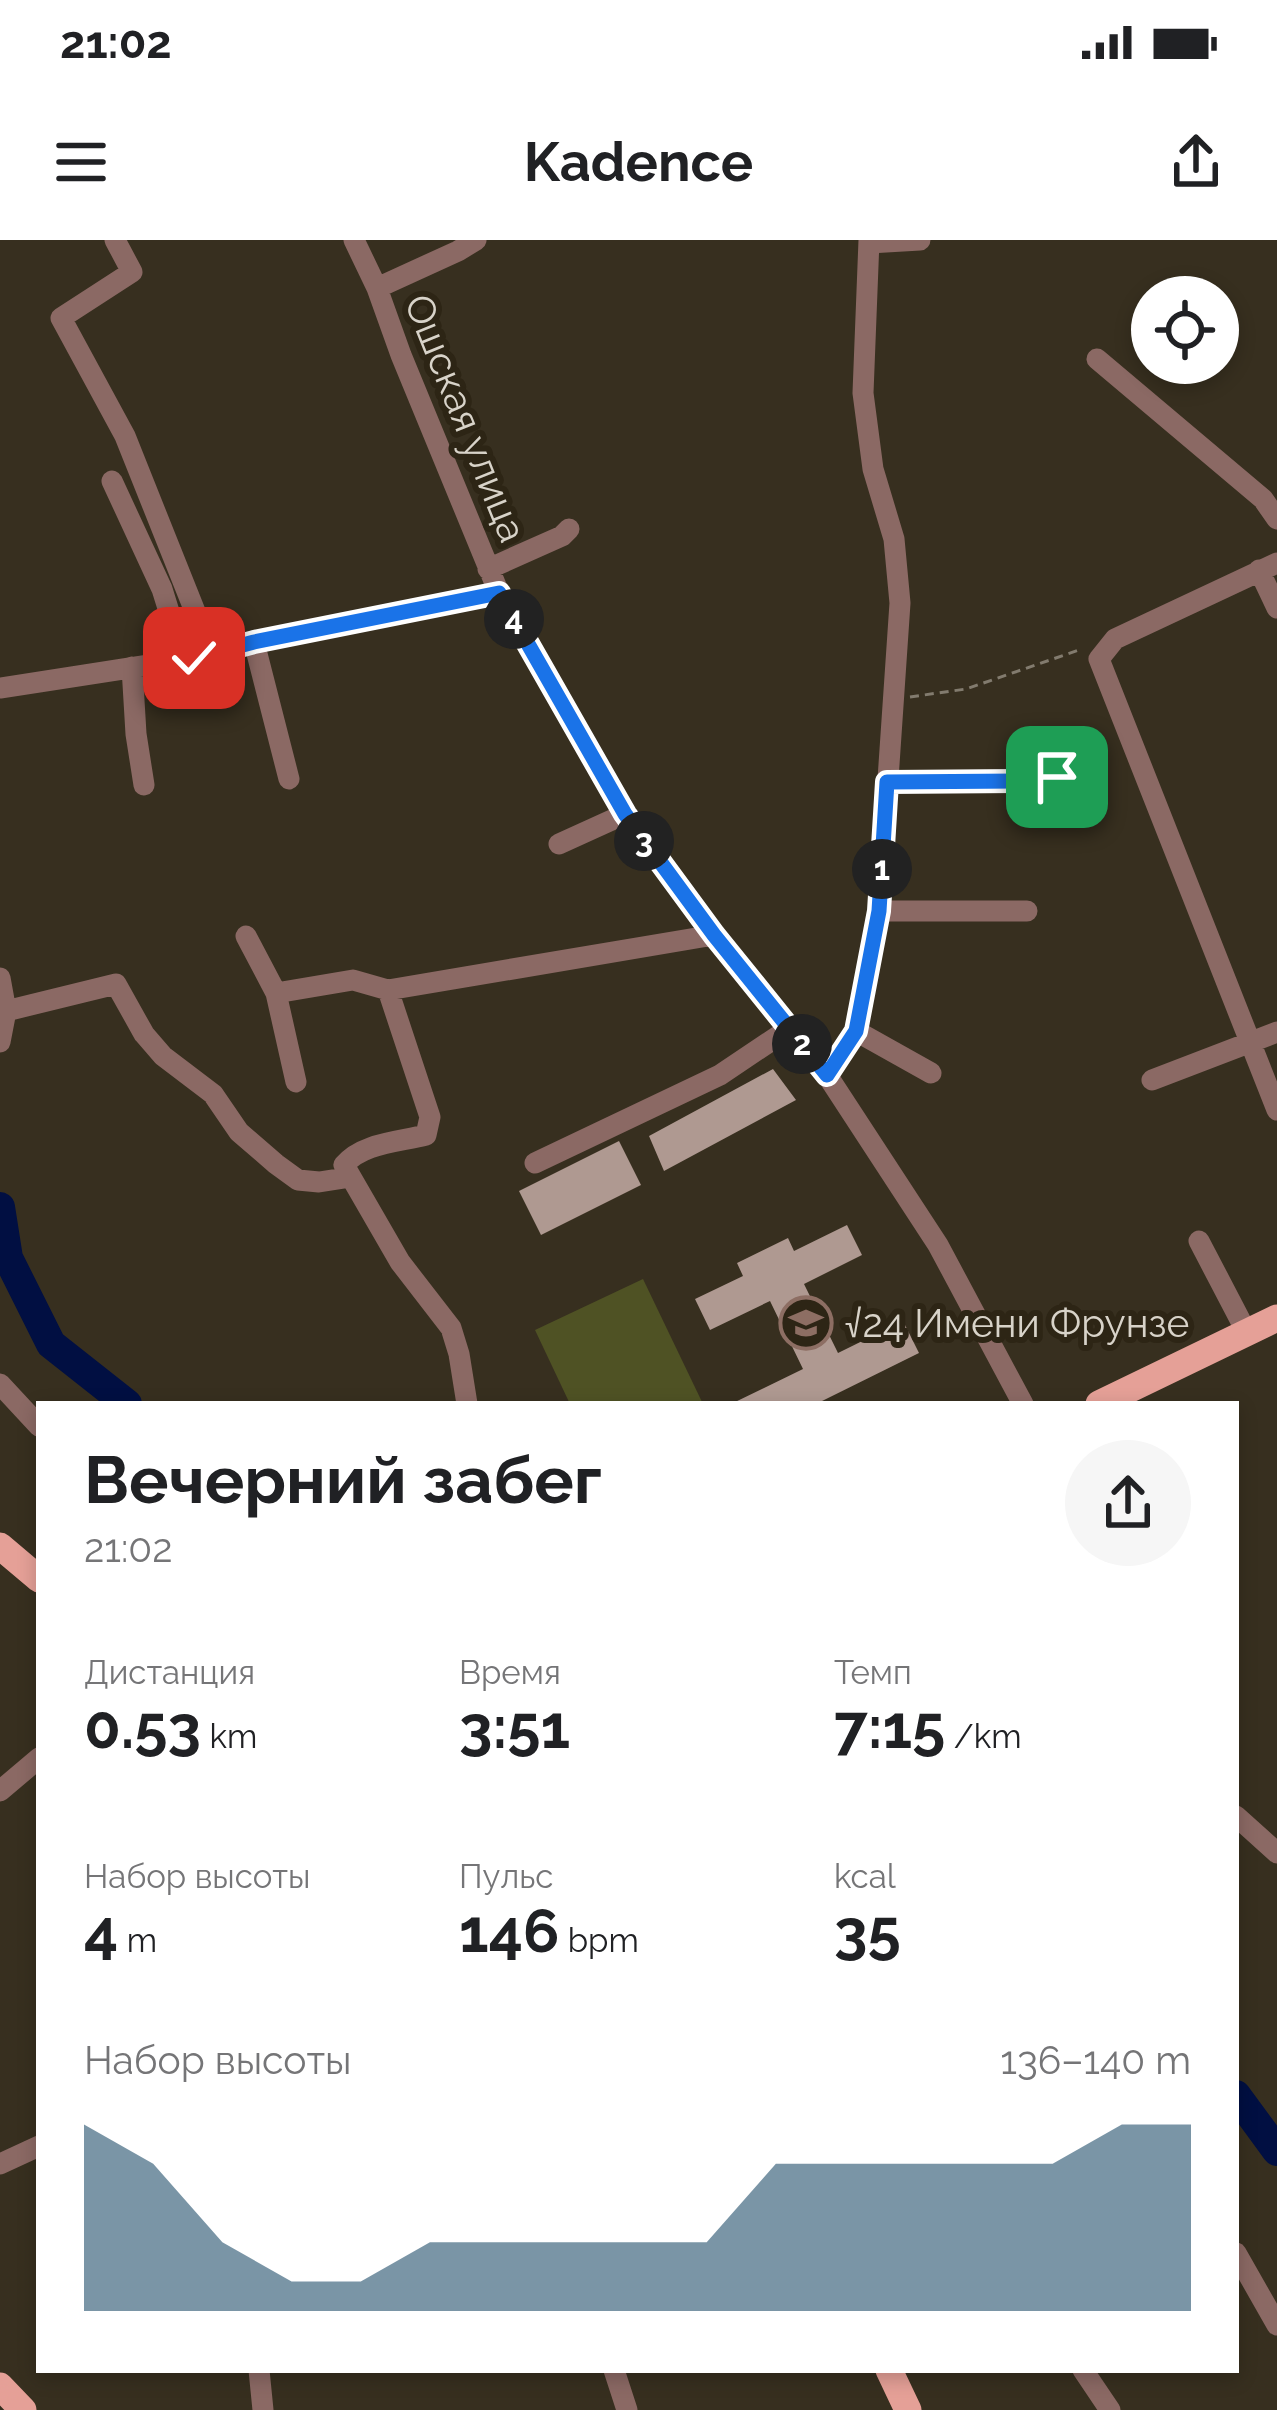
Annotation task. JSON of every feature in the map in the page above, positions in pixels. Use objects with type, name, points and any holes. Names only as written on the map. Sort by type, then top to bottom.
[{"type":"main road","points":[[1105,1401],[1277,1318]]},
{"type":"main road","points":[[0,1546],[36,1576]]},
{"type":"main road","points":[[890,2373],[902,2407]]},
{"type":"main road","points":[[0,2386],[23,2410]]},
{"type":"street","points":[[115,240],[132,272],[62,318],[125,436],[203,656]]},
{"type":"street","name":"Ошская улица","points":[[354,240],[499,593],[625,814],[714,935],[827,1075],[938,1245],[1020,1401]]},
{"type":"street","points":[[377,289],[476,240]]},
{"type":"street","points":[[827,1075],[856,1031],[879,911],[896,695],[900,603],[894,539],[873,469],[862,393],[869,241],[920,240]]},
{"type":"street","points":[[1097,359],[1263,500],[1277,519]]},
{"type":"street","points":[[112,481],[176,634],[203,656]]},
{"type":"street","points":[[488,569],[569,530]]},
{"type":"street","points":[[1277,608],[1268,567],[1115,639],[1099,659],[1277,1110]]},
{"type":"street","points":[[0,688],[203,656],[499,593]]},
{"type":"street","points":[[254,642],[289,779]]},
{"type":"street","points":[[132,667],[144,785]]},
{"type":"street","points":[[887,782],[1057,777]]},
{"type":"street","points":[[559,844],[625,814]]},
{"type":"street","points":[[879,911],[1027,911]]},
{"type":"street","points":[[276,993],[353,980],[388,990],[714,935]]},
{"type":"street","points":[[246,936],[276,993],[296,1082]]},
{"type":"street","points":[[0,978],[7,1011],[0,1042]]},
{"type":"street","points":[[7,1011],[116,984],[163,1057],[213,1094],[239,1132],[276,1164],[298,1180],[351,1177]]},
{"type":"street","points":[[388,990],[429,1126],[426,1135],[362,1151],[344,1165],[400,1262],[451,1328],[466,1401]]},
{"type":"street","points":[[536,1163],[720,1075],[790,1028]]},
{"type":"street","points":[[856,1031],[931,1073]]},
{"type":"street","points":[[1152,1080],[1277,1032]]},
{"type":"street","points":[[1199,1240],[1247,1333]]},
{"type":"street","points":[[0,1384],[36,1423]]},
{"type":"street","points":[[0,1791],[36,1761]]},
{"type":"street","points":[[1239,1819],[1277,1853]]},
{"type":"street","points":[[0,2164],[36,2147]]},
{"type":"street","points":[[1239,2258],[1277,2325]]},
{"type":"street","points":[[259,2373],[263,2410]]},
{"type":"street","points":[[615,2373],[627,2410]]},
{"type":"street","points":[[1085,2373],[1110,2410]]},
{"type":"path","points":[[896,695],[917,698],[966,689],[1115,639]]},
{"type":"green space","points":[[643,1279],[702,1401],[569,1401],[535,1330]]},
{"type":"building","points":[[773,1069],[796,1100],[664,1171],[649,1136]]},
{"type":"building","points":[[619,1141],[641,1185],[541,1235],[519,1191]]},
{"type":"building","points":[[847,1225],[862,1255],[804,1284],[838,1353],[903,1321],[919,1353],[822,1401],[737,1401],[803,1369],[770,1301],[710,1330],[695,1299],[743,1276],[737,1263],[788,1238],[794,1251]]},
{"type":"waterway","points":[[0,1207],[8,1258],[51,1344],[123,1401]]},
{"type":"waterway","points":[[1239,2099],[1277,2151]]},
{"type":"place","name":"√24 Имени Фрунзе","points":[[806,1323]]},
{"type":"route","points":[[194,658],[499,593],[625,814],[714,935],[827,1075],[856,1031],[879,911],[887,782],[1057,777]]}]
